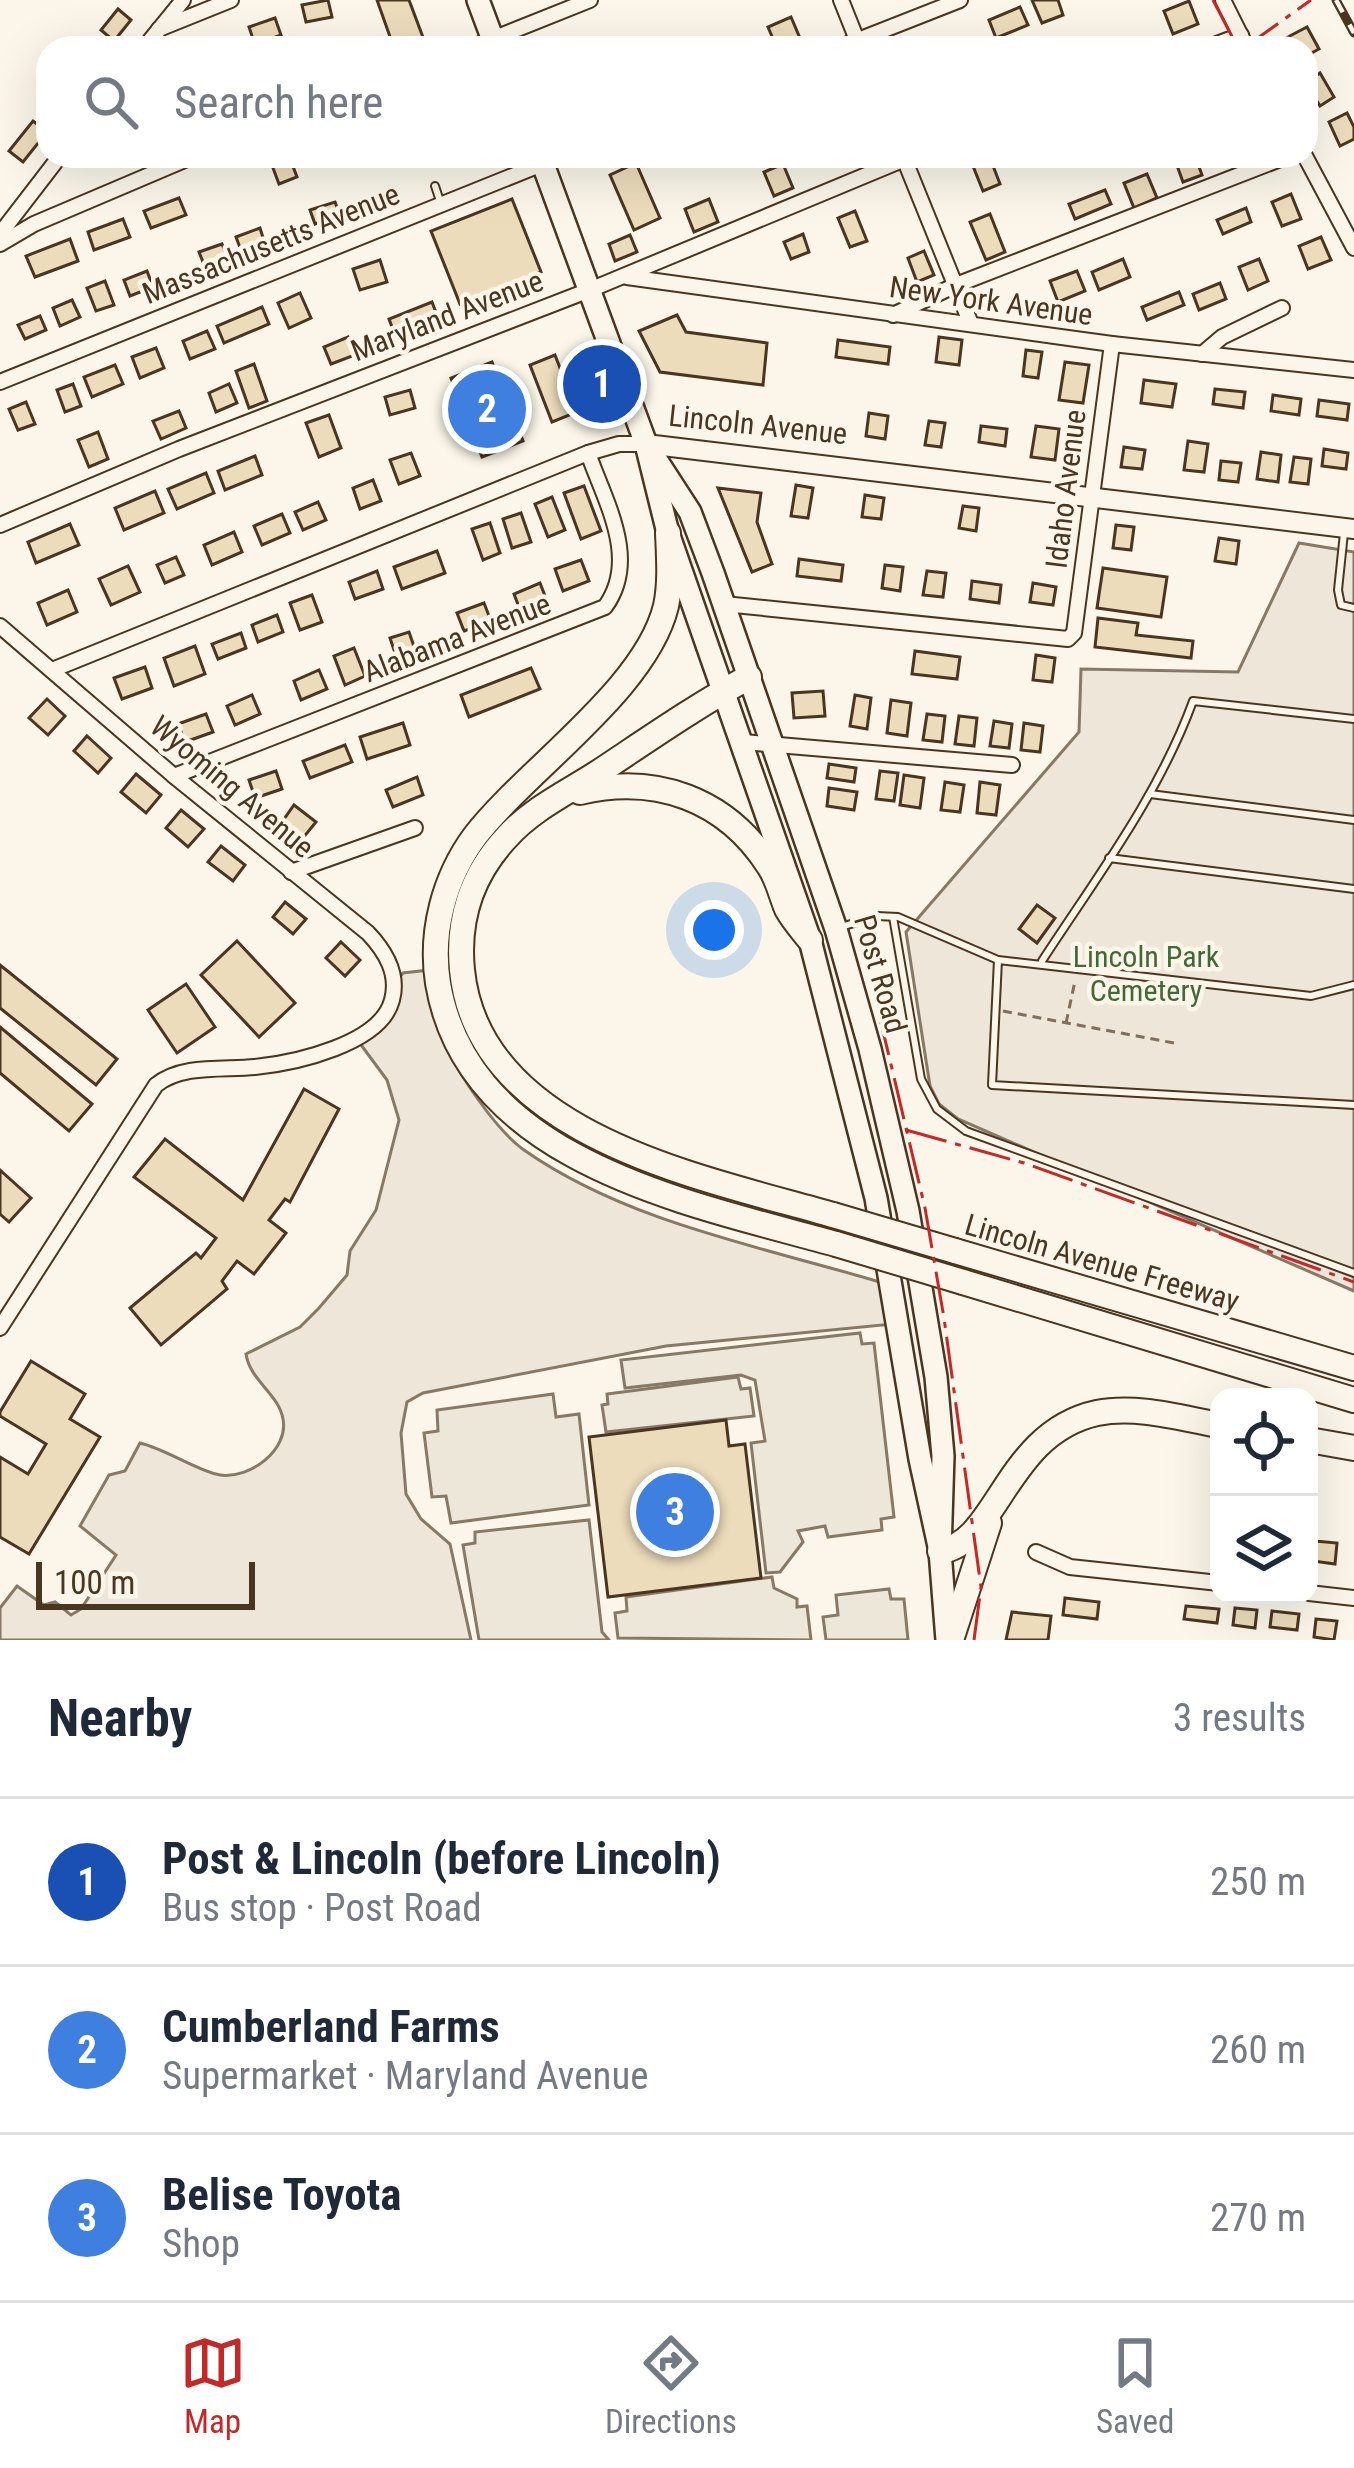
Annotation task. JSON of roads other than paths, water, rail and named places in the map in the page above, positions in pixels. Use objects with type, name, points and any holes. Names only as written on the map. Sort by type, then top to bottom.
[{"type":"highway","points":[[668,533],[666,606],[645,657],[493,815],[457,865],[444,899],[436,938],[440,990],[456,1037],[478,1072],[513,1111],[556,1145],[637,1187],[1354,1400]]},
{"type":"highway","name":"Lincoln Avenue Freeway","points":[[749,677],[550,803],[502,841],[476,880],[466,908],[460,953],[463,982],[490,1048],[551,1109],[610,1145],[668,1167],[1354,1367]]},
{"type":"highway","points":[[550,803],[617,785],[652,787],[703,802],[753,844],[772,870],[788,912],[810,940]]},
{"type":"highway","points":[[940,1551],[971,1537],[1036,1446],[1083,1418],[1135,1411],[1210,1423]]},
{"type":"highway","points":[[1318,1442],[1354,1448]]},
{"type":"highway","points":[[949,1640],[997,1497]]},
{"type":"main road","points":[[478,0],[492,36]]},
{"type":"main road","name":"Post Road","points":[[551,168],[646,444],[668,533],[810,940],[876,1198],[940,1551],[949,1640]]},
{"type":"main road","name":"Post Road","points":[[646,444],[690,512],[836,928],[870,1048],[903,1188],[936,1377],[944,1456],[940,1551]]},
{"type":"street","points":[[153,36],[182,0]]},
{"type":"street","points":[[159,28],[231,0]]},
{"type":"street","points":[[510,36],[590,0]]},
{"type":"street","points":[[841,0],[856,36]]},
{"type":"street","points":[[877,36],[960,0]]},
{"type":"street","points":[[1222,0],[1241,36]]},
{"type":"street","points":[[0,234],[51,168]]},
{"type":"street","points":[[0,244],[34,224],[166,168]]},
{"type":"street","name":"Massachusetts Avenue","points":[[0,382],[525,168]]},
{"type":"street","name":"Maryland Avenue","points":[[0,524],[179,449],[592,289],[881,168]]},
{"type":"street","points":[[911,168],[971,324]]},
{"type":"street","points":[[893,315],[956,285],[1257,168]]},
{"type":"street","points":[[1311,168],[1354,248]]},
{"type":"street","name":"New York Avenue","points":[[622,276],[1112,344],[1354,370]]},
{"type":"street","points":[[1202,354],[1217,340],[1282,308]]},
{"type":"street","name":"Idaho Avenue","points":[[724,604],[1068,639],[1074,633],[1112,344]]},
{"type":"street","name":"Lincoln Avenue","points":[[52,670],[619,444],[1349,528]]},
{"type":"street","name":"Alabama Avenue","points":[[174,776],[604,607],[616,592],[622,563],[588,453]]},
{"type":"street","name":"Wyoming Avenue","points":[[0,626],[376,942],[394,976],[390,1008],[359,1036],[303,1059],[178,1073],[156,1085],[0,1328]]},
{"type":"street","points":[[743,742],[1012,764]]},
{"type":"street","points":[[291,872],[415,828]]},
{"type":"street","points":[[1036,1552],[1070,1568],[1210,1582]]},
{"type":"street","points":[[1318,1594],[1354,1598]]},
{"type":"lane","points":[[435,186],[442,204]]},
{"type":"lane","points":[[1349,528],[1338,590],[1341,604],[1354,608]]},
{"type":"lane","points":[[1041,963],[1150,794],[1182,735],[1193,700],[1354,719]]},
{"type":"lane","points":[[1150,794],[1354,820]]},
{"type":"lane","points":[[1109,858],[1354,889]]},
{"type":"lane","points":[[810,940],[877,916],[893,917],[998,960],[1311,996],[1354,985]]},
{"type":"lane","points":[[893,917],[921,1079],[937,1109],[966,1131],[1354,1273]]},
{"type":"lane","points":[[998,960],[992,1085],[1354,1105]]},
{"type":"railway","points":[[1336,0],[1354,33]]},
{"type":"place","name":"Post & Lincoln (before Lincoln)","points":[[602,384]]},
{"type":"place","name":"Cumberland Farms","points":[[487,409]]},
{"type":"place","name":"Belise Toyota","points":[[675,1512]]},
{"type":"park label","name":"Lincoln Park Cemetery","points":[[1146,974]]}]
